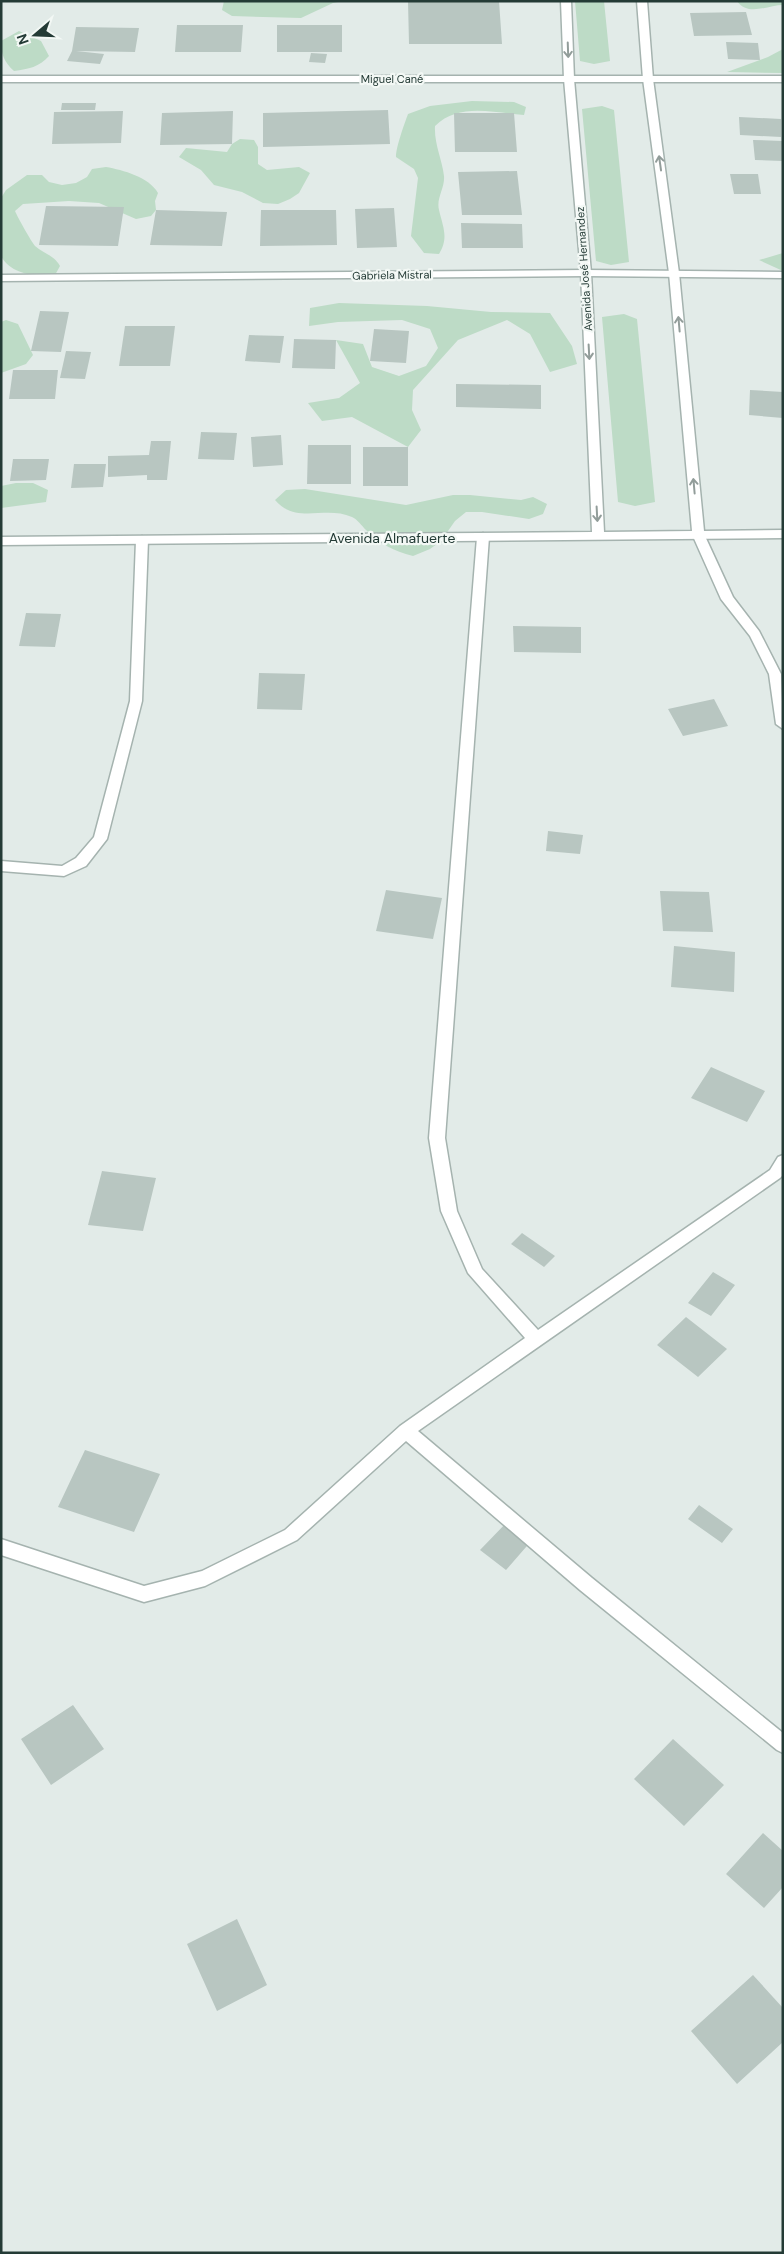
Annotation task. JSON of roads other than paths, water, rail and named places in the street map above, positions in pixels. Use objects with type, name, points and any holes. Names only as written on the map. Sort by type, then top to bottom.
[{"type":"street","name":"Avenida José Hernandez","points":[[566,1],[569,79],[586,273],[598,537]]},
{"type":"street","points":[[642,1],[648,78],[674,273],[698,534],[727,599],[755,634],[775,674],[783,724]]},
{"type":"street","name":"Miguel Cané","points":[[1,79],[783,79]]},
{"type":"street","name":"Gabriela Mistral","points":[[1,278],[586,273],[783,275]]},
{"type":"street","name":"Avenida Almafuerte","points":[[1,541],[783,534]]},
{"type":"street","points":[[483,537],[437,1138],[449,1211],[476,1273],[536,1339]]},
{"type":"street","points":[[1,866],[64,871],[81,862],[100,840],[136,701],[142,540]]},
{"type":"street","points":[[1,1547],[144,1594],[205,1578],[292,1535],[406,1431],[683,1236],[776,1174],[783,1161]]},
{"type":"street","points":[[406,1431],[586,1584],[783,1744]]}]
